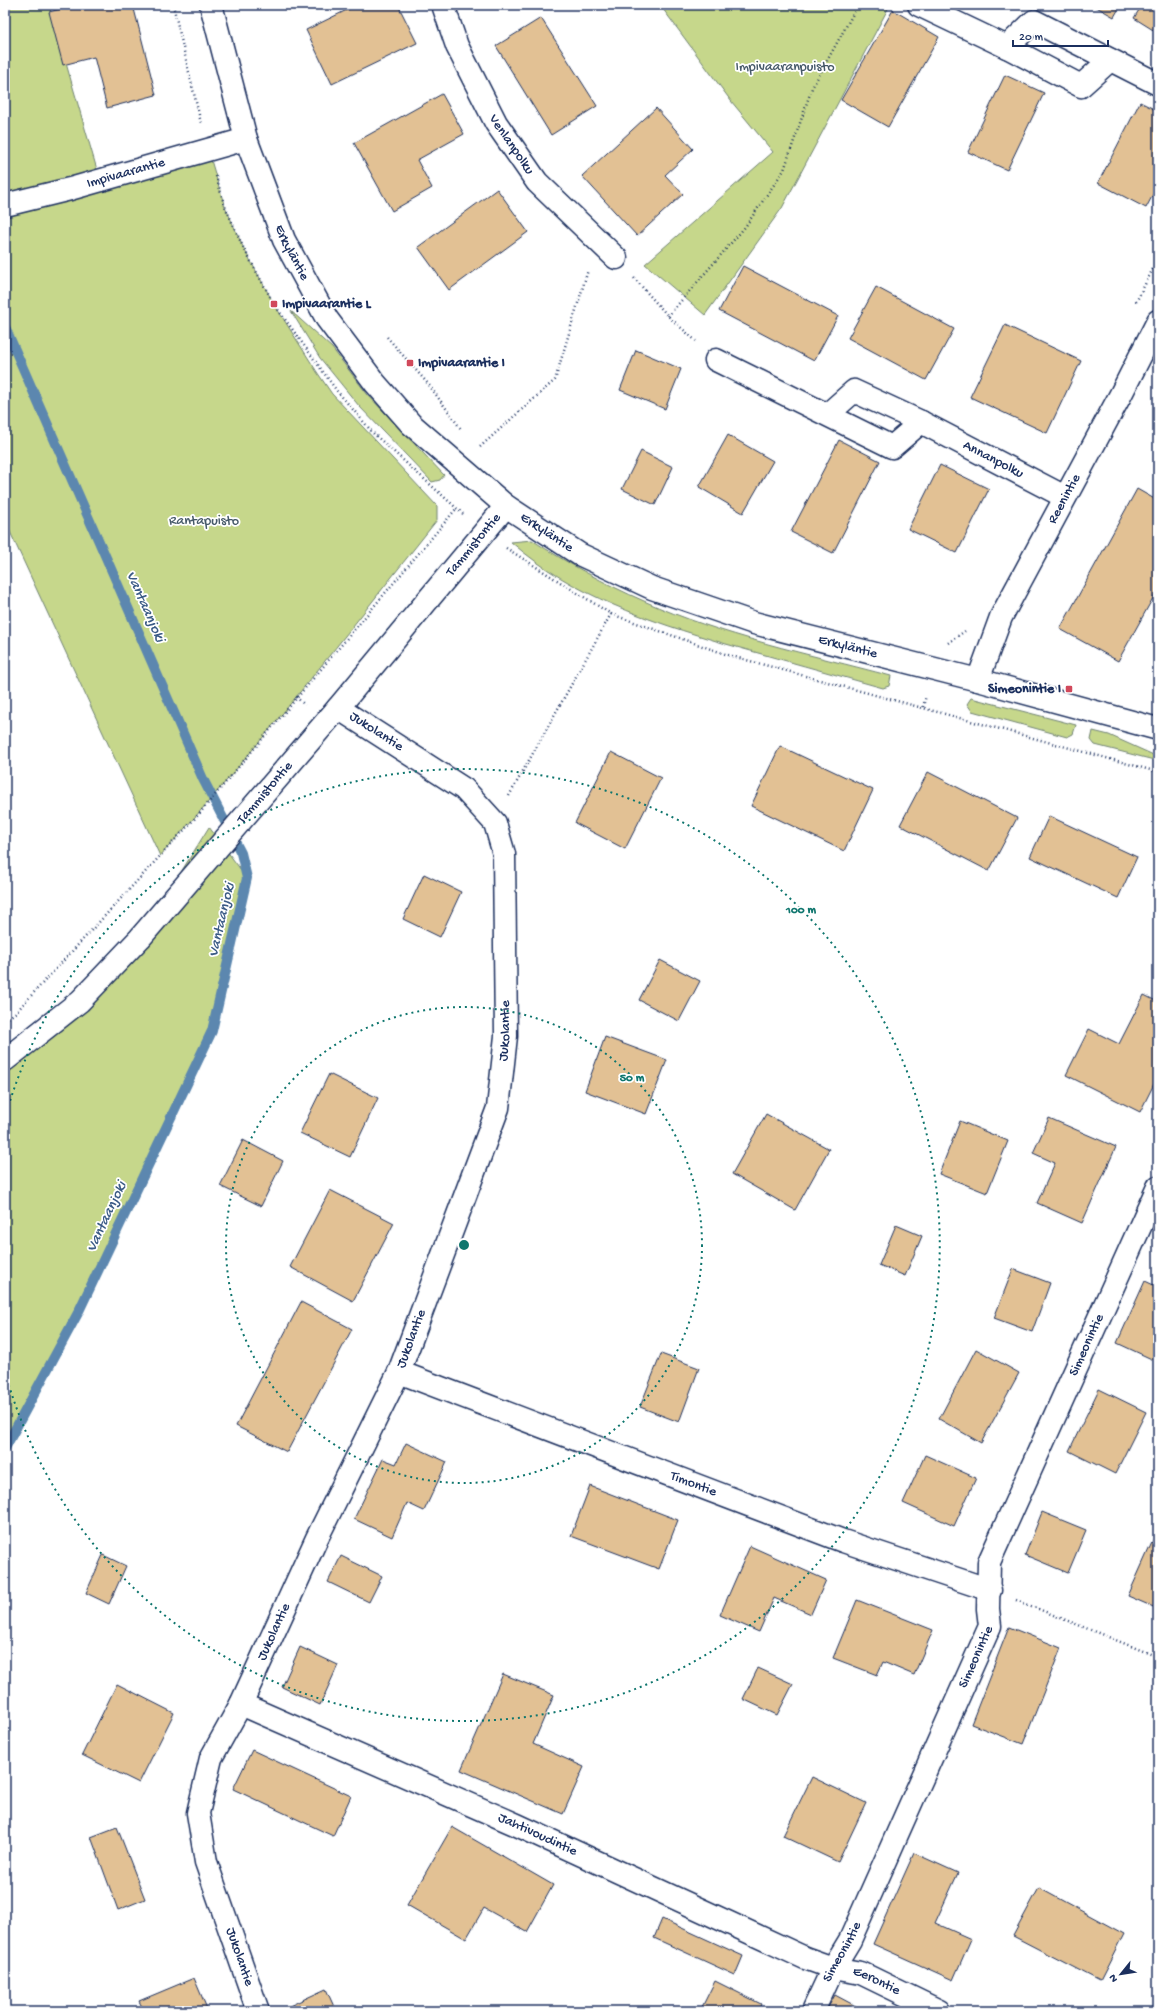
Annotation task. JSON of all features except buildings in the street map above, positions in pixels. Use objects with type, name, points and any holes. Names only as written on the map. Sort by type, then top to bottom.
[{"type":"street","name":"Erkyläntie","points":[[211,5],[246,138],[284,240],[327,319],[375,383],[411,424],[506,506],[580,554],[652,588],[754,623],[978,680],[1158,729]]},
{"type":"street","name":"Venlanpolku","points":[[444,5],[457,46],[496,123],[537,182],[616,258]]},
{"type":"street","points":[[919,5],[1007,47],[1081,86],[1110,60]]},
{"type":"street","points":[[1007,47],[1034,21],[1158,84]]},
{"type":"street","name":"Impivaarantie","points":[[5,205],[70,189],[246,138]]},
{"type":"street","name":"Reenintie","points":[[978,680],[1001,617],[1121,394],[1158,321]]},
{"type":"street","points":[[716,360],[828,414],[892,447],[921,422]]},
{"type":"street","name":"Annanpolku","points":[[828,414],[854,391],[921,422],[1065,497]]},
{"type":"street","name":"Tammistontie","points":[[5,1060],[80,1001],[140,938],[338,708],[506,506]]},
{"type":"street","name":"Jukolantie","points":[[258,2011],[206,1862],[198,1813],[211,1758],[241,1704],[317,1538],[399,1372],[498,1108],[506,1036],[504,854],[495,823],[464,789],[338,708]]},
{"type":"street","name":"Simeonintie","points":[[813,2011],[833,1968],[850,1940],[990,1626],[988,1609],[990,1590],[989,1562],[1158,1187]]},
{"type":"street","name":"Timontie","points":[[399,1372],[843,1541],[990,1590]]},
{"type":"street","name":"Jahtivoudintie","points":[[241,1704],[517,1825],[805,1958],[833,1968]]},
{"type":"street","name":"Eerontie","points":[[833,1968],[861,1973],[939,2011]]},
{"type":"path","points":[[173,5],[208,150],[224,204],[243,247],[274,304],[337,391],[374,434],[456,509],[505,548],[611,614],[728,655],[1158,772]]},
{"type":"path","points":[[668,316],[746,226],[784,170],[812,88],[858,5]]},
{"type":"path","points":[[440,495],[477,450],[555,380],[597,239]]},
{"type":"path","points":[[616,258],[668,316],[716,360]]},
{"type":"path","points":[[387,337],[429,386],[464,433]]},
{"type":"path","points":[[5,1020],[15,1013],[198,814],[456,509]]},
{"type":"path","points":[[495,823],[611,614]]},
{"type":"path","points":[[990,1590],[1158,1658]]},
{"type":"green space","name":"Rantapuisto","points":[[5,5],[49,5],[100,180],[208,150],[224,204],[243,247],[274,304],[317,372],[332,394],[437,506],[437,520],[336,648],[232,774],[160,856],[5,521]]},
{"type":"green space","name":"Impivaaranpuisto","points":[[660,5],[890,5],[782,208],[705,315],[645,264],[773,152],[731,101]]},
{"type":"green space","points":[[291,311],[332,348],[368,395],[444,475],[440,480],[432,482],[359,406],[320,358]]},
{"type":"green space","points":[[532,540],[601,580],[673,613],[734,634],[891,676],[889,686],[883,688],[726,644],[668,626],[613,605],[560,578],[511,542]]},
{"type":"green space","points":[[971,698],[1076,725],[1073,734],[1067,737],[972,711],[967,704]]},
{"type":"green space","points":[[1093,731],[1109,735],[1158,757],[1158,761],[1095,745],[1091,740]]},
{"type":"green space","points":[[209,827],[247,878],[212,1031],[78,1313],[5,1448],[5,1070],[140,938]]},
{"type":"waterway","name":"Vantaanjoki","points":[[5,327],[203,779],[241,853],[247,878],[212,1031],[78,1313],[5,1448]]},
{"type":"place","name":"Impivaarantie L","points":[[274,304]]},
{"type":"place","name":"Impivaarantie I","points":[[410,363]]},
{"type":"place","name":"Simeonintie I","points":[[1069,689]]}]
